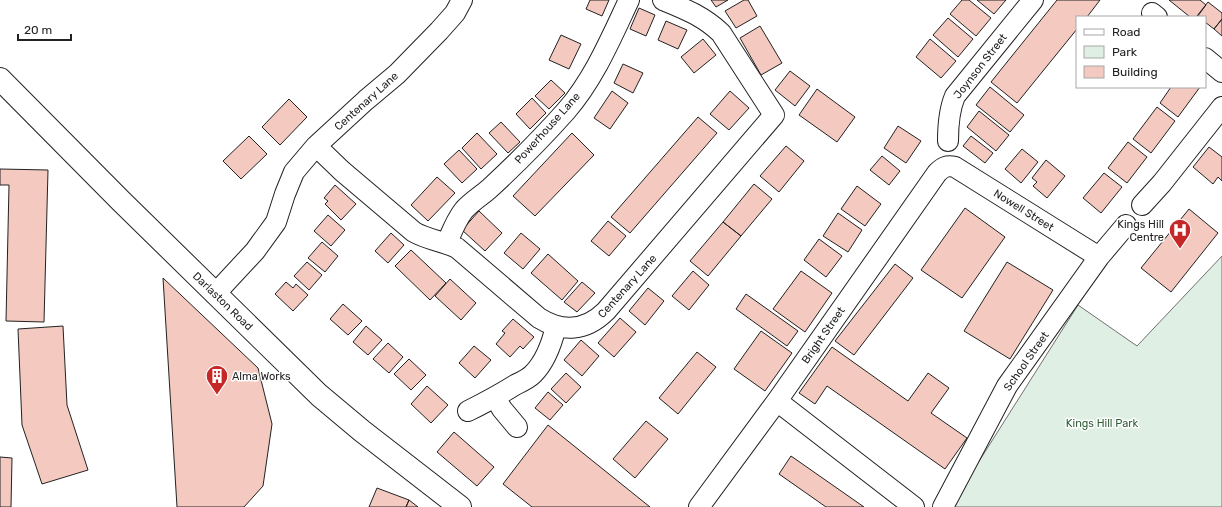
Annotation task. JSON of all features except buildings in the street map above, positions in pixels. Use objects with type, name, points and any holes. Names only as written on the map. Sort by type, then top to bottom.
[{"type":"main road","name":"Darlaston Road","points":[[0,79],[88,169],[319,395],[362,431],[460,507]]},
{"type":"street","name":"Centenary Lane","points":[[215,294],[255,251],[276,222],[294,172],[316,146],[402,68],[439,32],[455,13],[462,0]]},
{"type":"street","name":"Powerhouse Lane","points":[[447,243],[464,210],[488,190],[540,139],[567,110],[581,92],[592,75],[629,0]]},
{"type":"street","name":"Centenary Lane","points":[[316,146],[342,171],[414,232],[424,238],[447,243],[457,248],[548,324],[566,328],[589,324],[599,318],[606,311],[774,115],[721,32],[692,12],[663,0]]},
{"type":"street","name":"Joynson Street","points":[[948,140],[948,123],[951,106],[955,96],[1033,0]]},
{"type":"street","points":[[1206,59],[1222,72]]},
{"type":"street","points":[[1142,205],[1162,183],[1222,107]]},
{"type":"street","name":"Nowell Street","points":[[948,165],[955,167],[1099,257]]},
{"type":"street","name":"Bright Street","points":[[699,507],[778,401],[937,172],[948,165]]},
{"type":"street","name":"School Street","points":[[943,507],[1007,386],[1099,257],[1126,225]]},
{"type":"street","points":[[468,411],[532,375],[546,355],[556,326]]},
{"type":"street","points":[[495,397],[502,410],[517,427]]},
{"type":"street","points":[[778,401],[914,507]]},
{"type":"green space","name":"Kings Hill Park","points":[[1222,256],[1222,507],[950,507],[1078,305],[1137,346]]},
{"type":"place","name":"Kings Hill Centre","points":[[1180,250]]},
{"type":"place","name":"Alma Works","points":[[217,396]]}]
